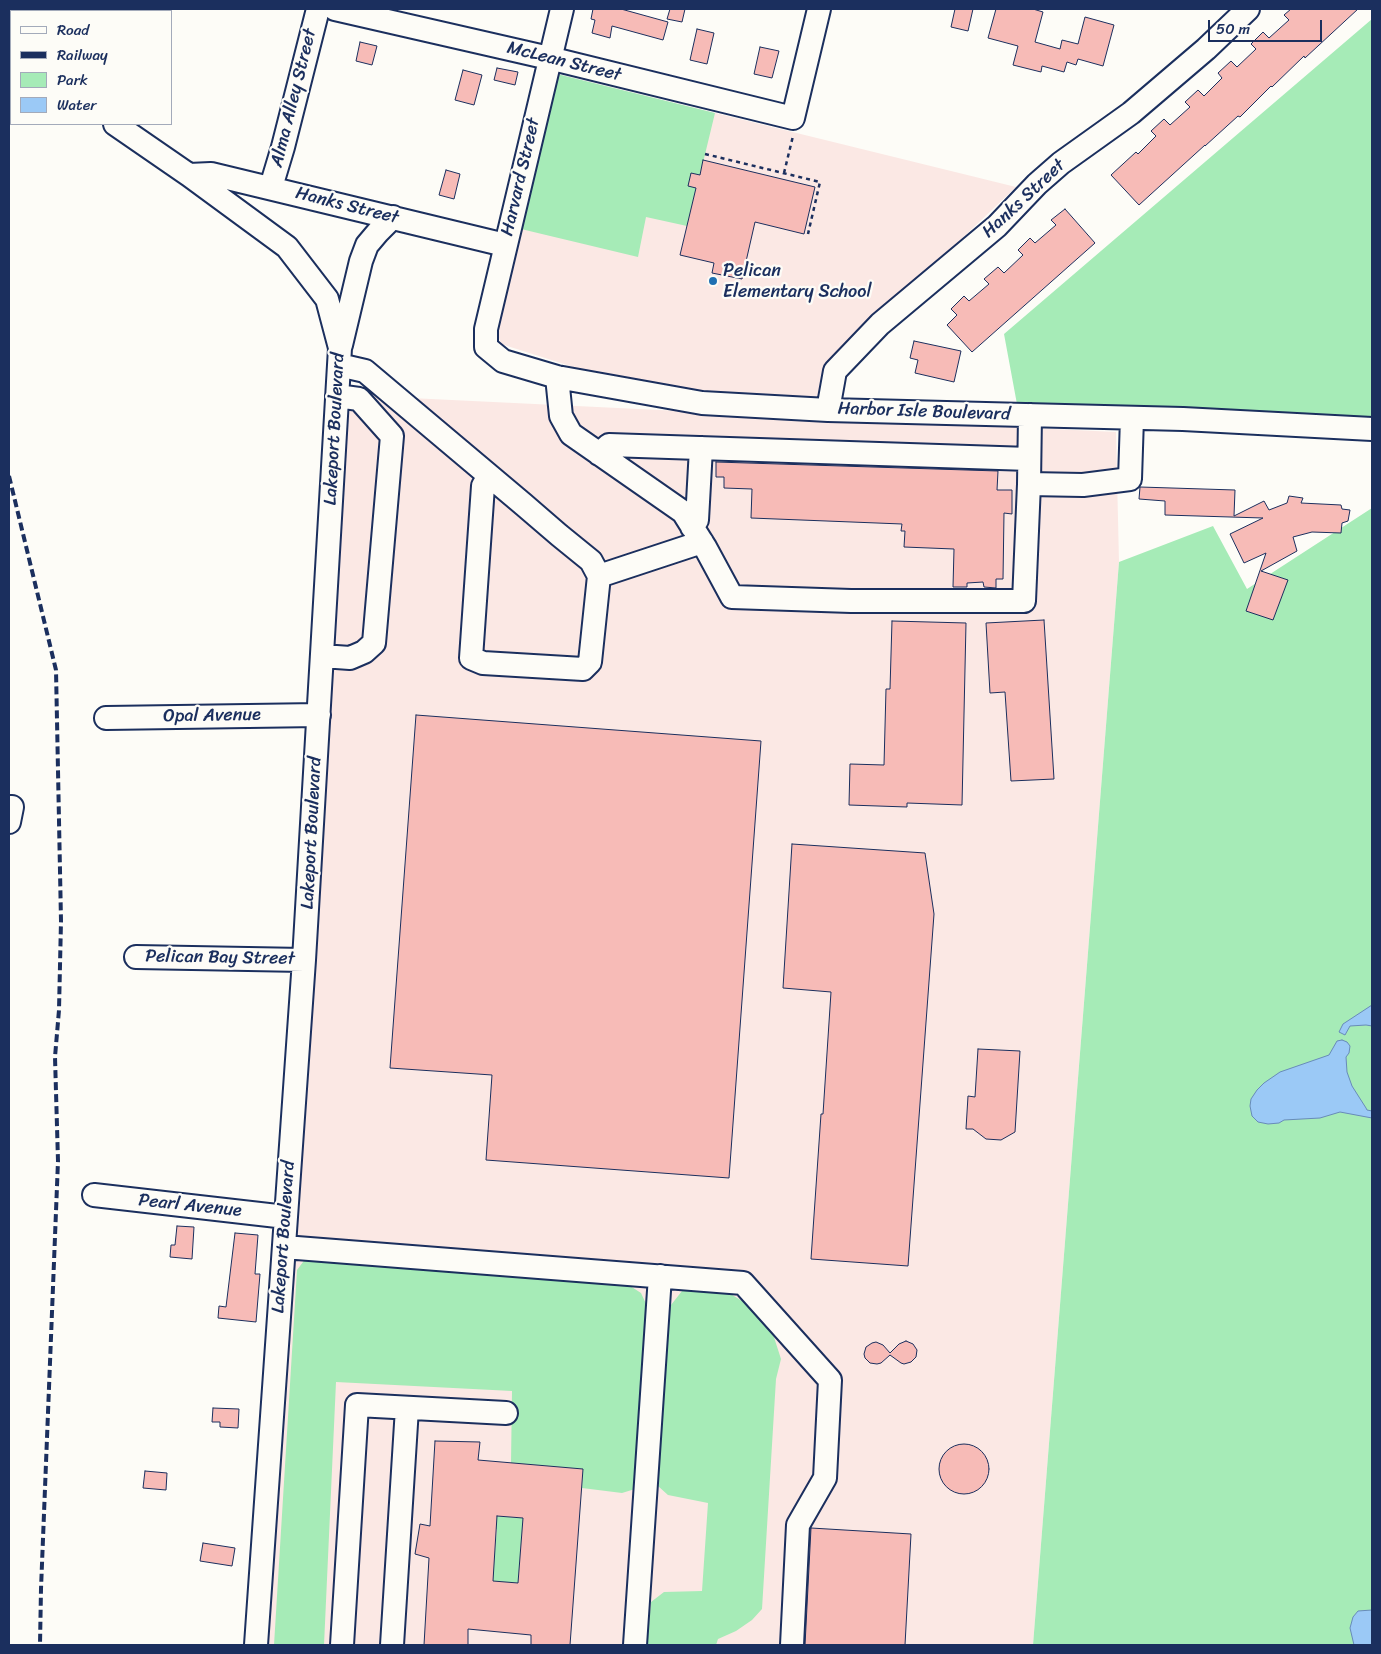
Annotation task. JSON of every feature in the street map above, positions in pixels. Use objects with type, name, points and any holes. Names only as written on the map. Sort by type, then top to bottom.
[{"type":"street","name":"Alma Alley Street","points":[[271,188],[318,9]]},
{"type":"street","name":"McLean Street","points":[[335,9],[549,58],[793,125]]},
{"type":"street","name":"Harvard Street","points":[[486,347],[486,329],[562,9]]},
{"type":"street","points":[[793,125],[819,9]]},
{"type":"street","name":"Hanks Street","points":[[828,410],[835,371],[880,324],[997,226],[1055,168],[1131,112],[1206,49],[1248,9]]},
{"type":"street","name":"Lakeport Boulevard","points":[[116,125],[189,175],[287,247],[327,298],[340,357],[304,960],[256,1645]]},
{"type":"street","name":"Hanks Street","points":[[189,175],[211,174],[505,245]]},
{"type":"street","points":[[393,217],[367,245],[340,357],[365,371],[591,561],[599,576],[590,662],[583,669],[483,663],[471,658],[483,486],[489,476]]},
{"type":"street","name":"Harbor Isle Boulevard","points":[[486,347],[503,360],[557,377],[702,403],[828,410],[1132,418],[1372,429]]},
{"type":"street","points":[[557,377],[561,416],[571,434],[683,512],[732,598],[850,601],[1024,601],[1030,415]]},
{"type":"street","points":[[322,656],[350,658],[364,652],[374,643],[392,436],[359,399],[337,396]]},
{"type":"street","points":[[1029,484],[1083,485],[1130,479],[1132,418]]},
{"type":"street","points":[[600,454],[609,445],[1030,459]]},
{"type":"street","points":[[697,535],[702,448]]},
{"type":"street","points":[[599,576],[697,535]]},
{"type":"street","name":"Opal Avenue","points":[[106,718],[319,715]]},
{"type":"street","name":"Pelican Bay Street","points":[[136,956],[304,960]]},
{"type":"street","name":"Pearl Avenue","points":[[94,1195],[286,1217]]},
{"type":"street","points":[[284,1247],[742,1282],[830,1380],[825,1478],[798,1526],[792,1645]]},
{"type":"street","points":[[635,1645],[660,1276]]},
{"type":"street","points":[[342,1645],[356,1405],[506,1413]]},
{"type":"street","points":[[392,1645],[408,1408]]},
{"type":"path","points":[[784,173],[793,125]]},
{"type":"path","points":[[705,154],[820,182],[808,234]]},
{"type":"shaded area","name":"Pelican Elementary School","points":[[557,74],[1016,187],[828,366],[821,399],[700,393],[586,371],[501,344],[497,332]]},
{"type":"shaded area","points":[[348,395],[1116,432],[1119,562],[1033,1645],[266,1645]]},
{"type":"green space","points":[[1372,19],[1372,429],[1019,415],[1004,334]]},
{"type":"green space","points":[[557,74],[715,113],[700,175],[691,173],[696,188],[687,226],[646,217],[638,257],[521,229]]},
{"type":"green space","points":[[1372,508],[1372,1645],[1033,1645],[1119,562],[1213,526],[1247,589]]},
{"type":"green space","points":[[306,1258],[627,1284],[641,1293],[647,1306],[635,1489],[622,1493],[582,1488],[583,1469],[511,1463],[512,1391],[336,1382],[324,1645],[274,1645],[297,1270]]},
{"type":"green space","points":[[699,1290],[729,1293],[747,1304],[772,1331],[781,1359],[776,1379],[762,1609],[752,1620],[736,1631],[718,1639],[716,1645],[647,1645],[651,1602],[664,1592],[702,1591],[708,1503],[668,1495],[658,1486],[656,1476],[668,1315],[671,1305],[682,1291]]},
{"type":"green space","points":[[479,1515],[523,1518],[518,1583],[471,1580],[494,1562],[497,1529],[478,1527]]},
{"type":"water","points":[[1372,1005],[1372,1026],[1350,1026],[1345,1035],[1339,1032],[1343,1024]]},
{"type":"water","points":[[1342,1040],[1350,1046],[1346,1057],[1347,1072],[1352,1086],[1367,1110],[1372,1111],[1372,1118],[1340,1112],[1320,1118],[1284,1120],[1279,1123],[1268,1124],[1258,1122],[1252,1116],[1251,1099],[1264,1083],[1280,1072],[1329,1055],[1337,1041]]},
{"type":"water","points":[[1372,1610],[1372,1645],[1354,1645],[1350,1628],[1353,1617],[1358,1611]]},
{"type":"building","points":[[593,9],[621,9],[668,22],[663,40],[612,26],[610,38],[592,33],[595,20],[591,19]]},
{"type":"building","points":[[670,9],[685,9],[682,22],[667,19]]},
{"type":"building","points":[[955,9],[973,9],[968,31],[951,27]]},
{"type":"building","points":[[996,9],[1033,9],[1043,12],[1035,42],[1060,49],[1062,40],[1078,44],[1085,17],[1114,25],[1103,66],[1078,59],[1076,65],[1067,62],[1064,72],[1042,66],[1041,72],[1013,65],[1018,46],[988,38]]},
{"type":"building","points":[[1291,9],[1358,9],[1305,58],[1304,56],[1271,86],[1240,117],[1238,116],[1139,205],[1111,175],[1136,152],[1138,154],[1156,136],[1151,131],[1164,119],[1170,125],[1190,107],[1185,102],[1198,90],[1204,96],[1222,78],[1218,73],[1231,61],[1237,67],[1256,49],[1251,44],[1263,32],[1269,38],[1289,20],[1284,15]]},
{"type":"building","points":[[697,29],[714,33],[707,64],[690,60]]},
{"type":"building","points":[[360,42],[377,46],[372,65],[356,61]]},
{"type":"building","points":[[760,47],[779,51],[772,78],[754,74]]},
{"type":"building","points":[[497,68],[518,72],[515,85],[494,80]]},
{"type":"building","points":[[463,70],[482,75],[474,105],[455,100]]},
{"type":"building","name":"Pelican Elementary School","points":[[703,160],[815,187],[804,234],[755,222],[742,279],[712,273],[714,263],[680,255],[696,188],[688,186],[691,173],[700,175]]},
{"type":"building","points":[[446,170],[460,174],[454,199],[439,195]]},
{"type":"building","points":[[1065,209],[1095,243],[972,352],[947,325],[957,315],[951,309],[964,296],[969,301],[989,284],[984,279],[998,267],[1004,273],[1023,255],[1018,250],[1030,238],[1035,243],[1056,225],[1051,220]]},
{"type":"building","points":[[914,341],[961,351],[954,382],[915,373],[918,360],[910,358]]},
{"type":"building","points":[[716,462],[998,471],[997,490],[1012,490],[1012,514],[1004,513],[1003,579],[996,579],[996,588],[984,587],[983,582],[967,583],[967,587],[953,587],[954,549],[904,547],[905,531],[901,531],[902,524],[751,518],[752,489],[724,488],[724,477],[716,477]]},
{"type":"building","points":[[1140,487],[1235,490],[1234,516],[1264,501],[1269,510],[1287,503],[1289,496],[1303,498],[1301,503],[1341,505],[1342,509],[1350,510],[1348,521],[1342,523],[1341,533],[1312,532],[1293,537],[1297,551],[1261,571],[1288,580],[1273,620],[1246,611],[1266,553],[1244,563],[1230,534],[1263,518],[1165,515],[1165,501],[1139,499]]},
{"type":"building","points":[[1044,620],[1054,779],[1011,781],[1005,692],[990,693],[986,623]]},
{"type":"building","points":[[892,621],[966,623],[962,805],[907,803],[907,807],[849,805],[850,764],[884,765],[886,689],[890,689]]},
{"type":"building","points":[[416,715],[761,741],[729,1178],[486,1160],[492,1075],[390,1068]]},
{"type":"building","points":[[792,844],[925,853],[934,914],[908,1266],[811,1259],[831,992],[783,988]]},
{"type":"building","points":[[978,1049],[1020,1051],[1015,1132],[1001,1140],[986,1139],[973,1129],[966,1129],[968,1096],[975,1097]]},
{"type":"building","points":[[177,1226],[194,1227],[192,1259],[170,1257],[171,1245],[175,1245]]},
{"type":"building","points":[[235,1233],[258,1235],[255,1274],[260,1274],[256,1322],[218,1318],[219,1306],[226,1307]]},
{"type":"building","points":[[906,1341],[913,1344],[917,1350],[916,1357],[911,1362],[901,1363],[890,1355],[877,1364],[870,1363],[865,1358],[866,1347],[872,1343],[876,1342],[883,1345],[890,1353],[899,1344]]},
{"type":"building","points":[[213,1408],[239,1409],[238,1428],[220,1427],[220,1422],[212,1422]]},
{"type":"building","points":[[435,1441],[480,1442],[478,1460],[583,1469],[570,1645],[531,1645],[531,1635],[468,1629],[468,1645],[424,1645],[429,1558],[415,1554],[420,1524],[430,1526]],"holes":[[[497,1516],[523,1518],[518,1583],[493,1581]]]},
{"type":"building","points":[[964,1444],[974,1446],[982,1451],[987,1459],[989,1469],[987,1479],[982,1487],[974,1492],[964,1494],[954,1492],[946,1487],[941,1479],[939,1469],[941,1459],[946,1451],[954,1446]]},
{"type":"building","points":[[145,1471],[167,1473],[166,1490],[143,1488]]},
{"type":"building","points":[[811,1528],[911,1534],[905,1645],[805,1645]]},
{"type":"building","points":[[203,1543],[235,1548],[232,1566],[200,1561]]},
{"type":"railway","points":[[9,476],[56,670],[61,921],[59,1010],[55,1057],[58,1161],[40,1645]]},
{"type":"place","name":"Pelican Elementary School","points":[[713,281]]}]
